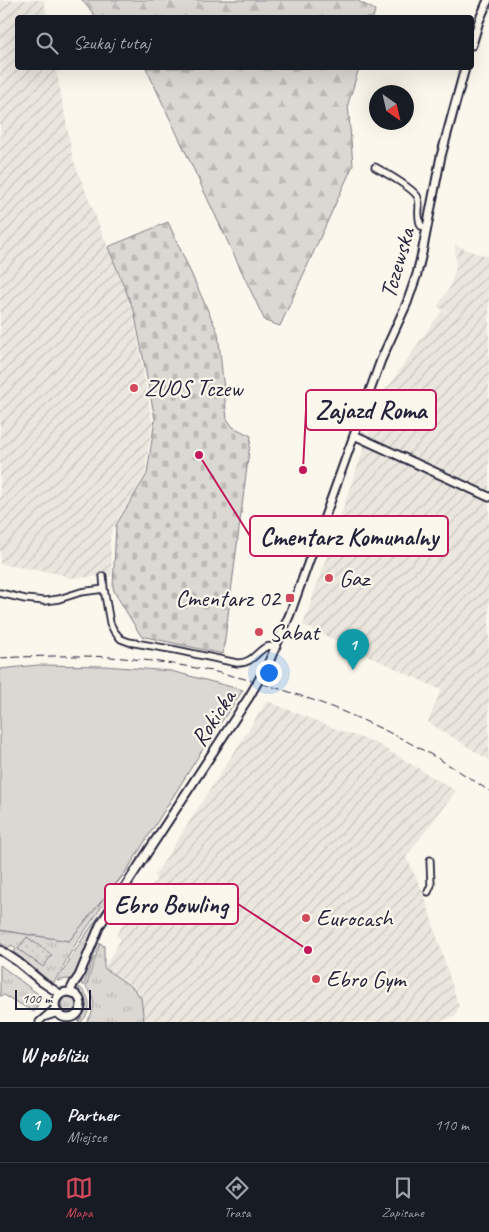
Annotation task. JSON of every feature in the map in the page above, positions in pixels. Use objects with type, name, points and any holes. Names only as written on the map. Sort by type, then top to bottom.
[{"type":"street","points":[[474,37],[488,0]]},
{"type":"street","name":"Tczewska","points":[[344,464],[381,360],[412,289],[420,265],[441,156],[464,70]]},
{"type":"street","points":[[375,167],[415,192],[419,200],[418,219],[421,226],[427,227]]},
{"type":"street","points":[[354,435],[489,497]]},
{"type":"street","name":"Rokicka","points":[[73,992],[100,925],[268,664],[290,614],[344,464]]},
{"type":"street","points":[[103,576],[110,623],[120,639],[243,664],[251,660],[266,646],[275,647]]},
{"type":"street","points":[[0,593],[44,601],[59,599],[80,592],[104,589]]},
{"type":"street","points":[[428,892],[431,884],[430,860]]},
{"type":"street","points":[[0,950],[18,962],[58,996]]},
{"type":"street","points":[[65,992],[73,992],[81,1001],[82,1005],[78,1014],[72,1020],[61,1016],[57,1010],[58,996],[65,992]]},
{"type":"street","points":[[40,1020],[57,1010]]},
{"type":"shaded area","name":"ZUOS Tczew","points":[[0,0],[44,0],[47,15],[15,15],[15,70],[56,70],[73,159],[133,311],[152,423],[145,474],[113,527],[111,534],[112,576],[69,578],[60,574],[0,564]]},
{"type":"shaded area","points":[[455,245],[489,256],[489,760],[428,722],[441,690],[303,625],[383,392],[396,378],[396,375],[442,310],[460,317],[437,307],[450,287],[456,267]]},
{"type":"shaded area","points":[[267,701],[376,743],[456,791],[406,857],[423,892],[459,1007],[455,1016],[437,1022],[138,1022],[132,985],[104,968],[121,939],[116,935],[144,893],[156,881],[155,875]]},
{"type":"green space","points":[[82,0],[356,0],[375,10],[374,15],[94,15]]},
{"type":"green space","points":[[147,70],[358,70],[348,104],[353,165],[280,326],[265,321]]},
{"type":"green space","points":[[168,222],[218,333],[227,419],[233,427],[251,436],[223,654],[141,636],[113,588],[116,525],[147,474],[155,419],[134,311],[108,247]]},
{"type":"green space","points":[[38,665],[104,666],[171,671],[243,690],[201,752],[127,870],[69,941],[0,930],[0,669]]},
{"type":"green space","points":[[115,884],[117,885],[75,945],[53,984],[14,952],[16,949],[11,945],[9,948],[0,943],[0,930],[69,941]]},
{"type":"green space","points":[[113,896],[92,934],[73,980],[57,981],[81,941]]},
{"type":"green space","points":[[27,937],[52,955],[43,967],[18,949]]},
{"type":"green space","points":[[97,943],[84,986],[81,983],[92,947]]},
{"type":"green space","points":[[100,943],[104,946],[104,968],[132,987],[141,998],[144,1022],[86,1022],[92,1013],[93,1000],[86,987]]},
{"type":"green space","points":[[0,965],[42,997],[34,1012],[4,995],[0,996]]},
{"type":"green space","points":[[79,987],[86,995],[89,1004],[87,1014],[81,1022],[78,1022],[84,1004]]},
{"type":"green space","points":[[66,997],[72,997],[77,1002],[75,1011],[66,1013],[61,1008],[61,1002]]},
{"type":"railway","points":[[0,658],[110,657],[160,662],[211,671],[260,683],[356,717],[402,739],[489,791]]},
{"type":"place","name":"ZUOS Tczew","points":[[134,388]]},
{"type":"place","name":"Cmentarz Komunalny","points":[[199,455]]},
{"type":"place","name":"Zajazd Roma","points":[[303,470]]},
{"type":"place","name":"Gaz","points":[[329,578]]},
{"type":"place","name":"Cmentarz 02","points":[[290,598]]},
{"type":"place","name":"Sabat","points":[[259,632]]},
{"type":"place","name":"Partner","points":[[353,670]]},
{"type":"place","name":"Eurocash","points":[[306,918]]},
{"type":"place","name":"Ebro Bowling","points":[[308,950]]},
{"type":"place","name":"Ebro Gym","points":[[316,979]]}]
